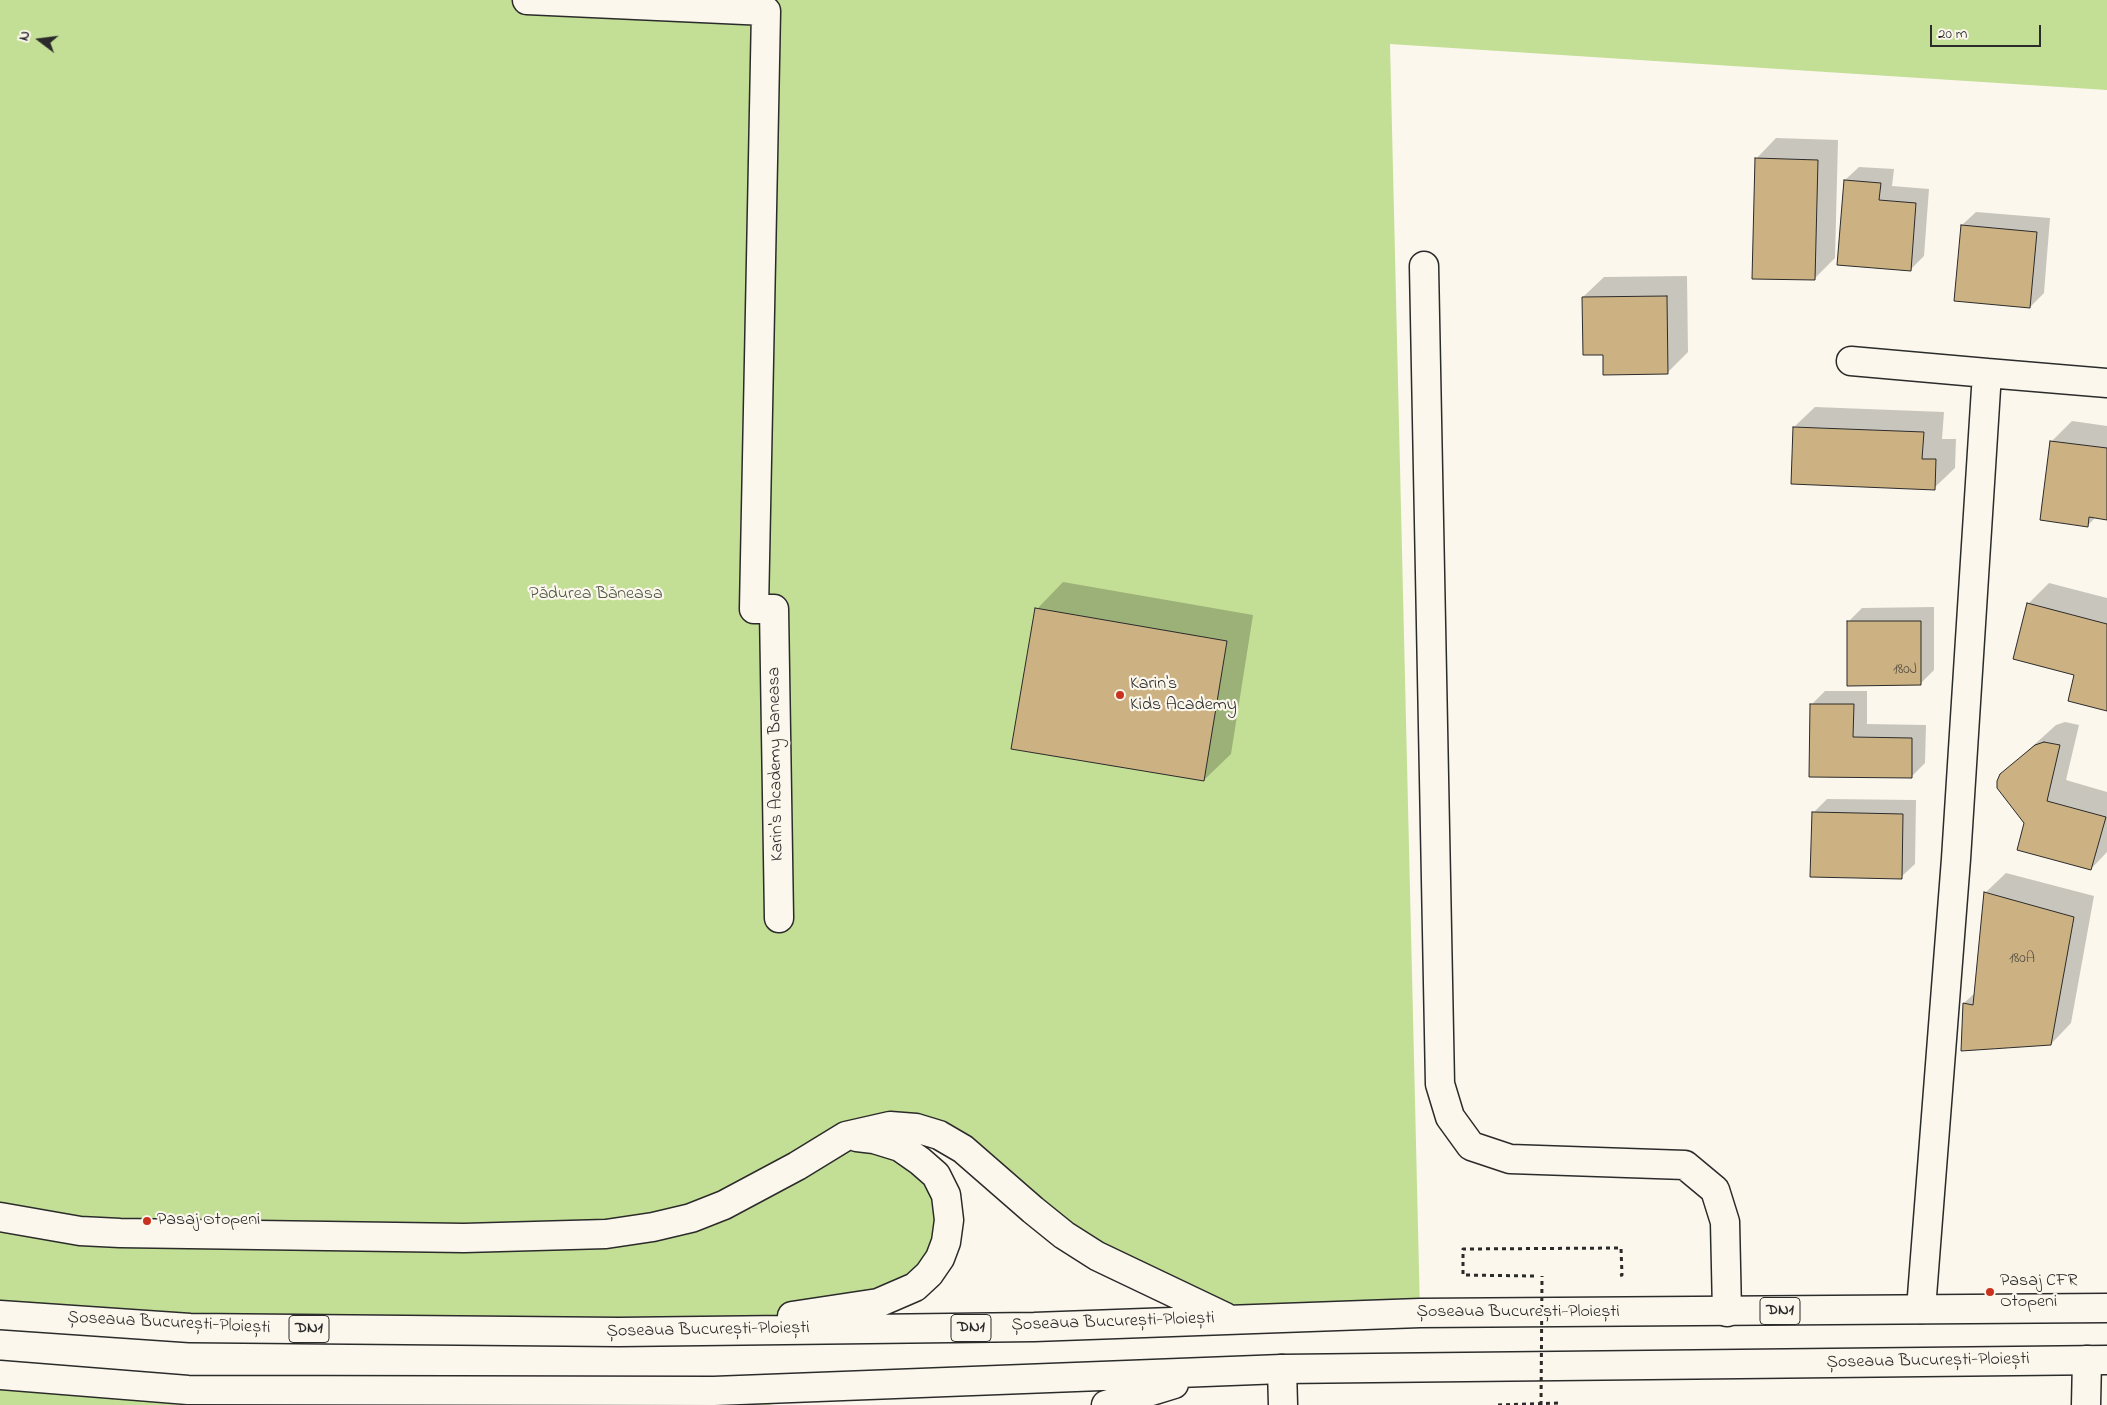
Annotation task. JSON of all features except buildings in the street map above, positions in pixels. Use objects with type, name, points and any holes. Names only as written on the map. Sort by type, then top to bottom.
[{"type":"main road","name":"Karin's Academy Baneasa","points":[[528,0],[766,11],[754,609],[774,609],[779,918]]},
{"type":"main road","points":[[1424,266],[1440,1084],[1450,1117],[1471,1146],[1510,1159],[1685,1165],[1715,1190],[1725,1222],[1727,1312]]},
{"type":"main road","points":[[1851,361],[2107,383]]},
{"type":"main road","points":[[1921,1309],[1956,859],[1987,373]]},
{"type":"main road","points":[[0,1217],[80,1231],[120,1233],[464,1238],[606,1234],[653,1227],[691,1218],[724,1206],[797,1166],[846,1136],[890,1126],[916,1128],[939,1135],[963,1148],[1064,1235],[1097,1256],[1228,1319]]},
{"type":"main road","points":[[713,1330],[878,1303],[915,1287],[929,1274],[940,1258],[946,1242],[949,1220],[946,1195],[936,1175],[900,1147],[874,1140],[846,1136]]},
{"type":"main road","points":[[2107,1303],[2107,1308]]},
{"type":"main road","name":"Șoseaua București-Ploiești","points":[[0,1315],[190,1328],[619,1332],[1034,1327],[1445,1313],[2107,1308]]},
{"type":"main road","name":"Șoseaua București-Ploiești","points":[[0,1375],[188,1390],[714,1391],[1282,1369],[2097,1360],[2086,1405]]},
{"type":"main road","points":[[1282,1369],[1283,1405]]},
{"type":"main road","points":[[1106,1405],[1212,1372]]},
{"type":"main road","points":[[714,1391],[773,1405]]},
{"type":"path","points":[[1541,1405],[1542,1276],[1463,1275],[1463,1249],[1621,1248],[1622,1276],[1613,1276]]},
{"type":"path","points":[[1498,1405],[1558,1403],[1558,1405]]},
{"type":"green space","name":"Pădurea Băneasa","points":[[0,0],[2107,0],[2107,90],[1390,44],[1420,1313],[1228,1319],[1122,1268],[916,1128],[920,1161],[949,1220],[915,1287],[713,1330],[0,1315]]},
{"type":"green space","points":[[0,1375],[714,1391],[773,1405],[0,1405]]},
{"type":"place","name":"Karin's Kids Academy","points":[[1120,695]]},
{"type":"place","name":"Pasaj Otopeni","points":[[147,1221]]},
{"type":"place","name":"Pasaj CFR Otopeni","points":[[1990,1292]]}]
